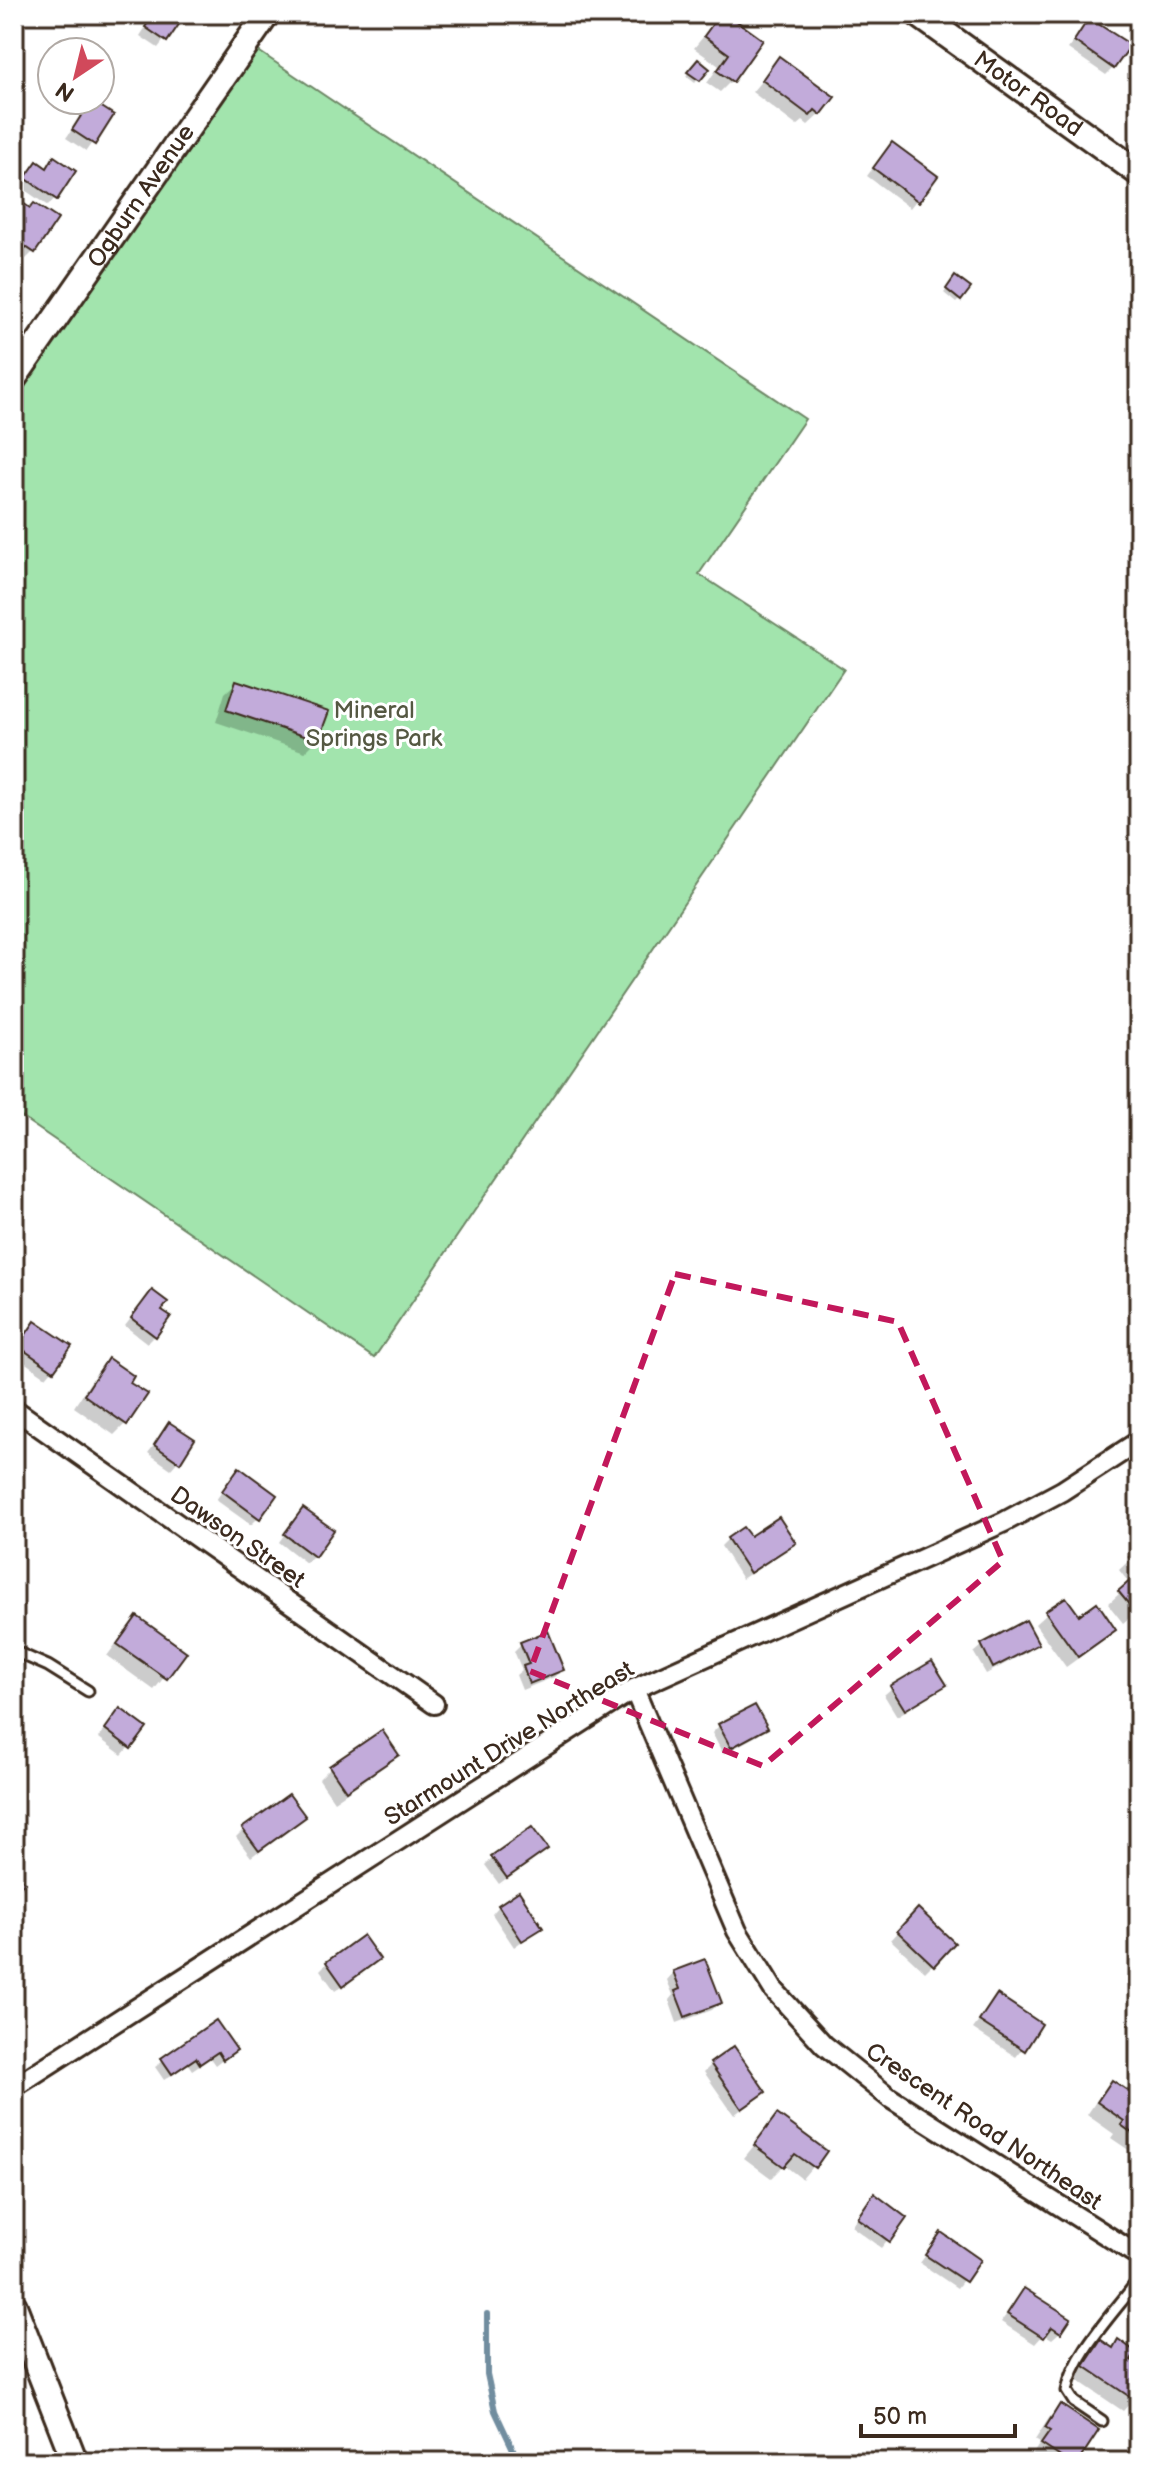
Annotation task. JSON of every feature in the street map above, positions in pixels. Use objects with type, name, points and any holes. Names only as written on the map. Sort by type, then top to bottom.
[{"type":"street","name":"Ogburn Avenue","points":[[14,378],[267,14]]},
{"type":"street","name":"Motor Road","points":[[918,14],[1139,173]]},
{"type":"street","name":"Dawson Street","points":[[14,1409],[434,1704]]},
{"type":"street","name":"Starmount Drive Northeast","points":[[14,2087],[634,1689],[1004,1522],[1062,1491],[1139,1441]]},
{"type":"street","name":"Crescent Road Northeast","points":[[634,1689],[737,1931],[773,1989],[824,2045],[890,2098],[1139,2256]]},
{"type":"street","points":[[14,2306],[75,2462]]},
{"type":"lane","points":[[14,1651],[48,1666],[88,1691]]},
{"type":"lane","points":[[1102,2421],[1074,2402],[1067,2391],[1069,2379],[1104,2324],[1139,2279]]},
{"type":"highlighted area","points":[[675,1274],[898,1322],[1003,1561],[763,1766],[530,1671]]},
{"type":"green space","name":"Mineral Springs Park","points":[[251,46],[805,419],[699,574],[844,669],[374,1358],[14,1112],[14,388]]},
{"type":"building","points":[[155,14],[186,14],[167,42],[145,27]]},
{"type":"building","points":[[720,14],[727,14],[763,40],[733,82],[717,71],[729,54],[704,36]]},
{"type":"building","points":[[1089,18],[1131,45],[1114,69],[1074,41]]},
{"type":"building","points":[[779,56],[835,97],[821,115],[815,110],[810,116],[762,80]]},
{"type":"building","points":[[698,59],[710,69],[700,81],[687,72]]},
{"type":"building","points":[[81,116],[113,116],[95,145],[72,130]]},
{"type":"building","points":[[892,142],[938,176],[919,202],[873,168]]},
{"type":"building","points":[[54,156],[76,171],[57,200],[25,178],[37,161],[47,168]]},
{"type":"building","points":[[20,201],[30,208],[34,203],[58,219],[35,253],[14,239],[23,220],[14,214]]},
{"type":"building","points":[[955,276],[971,288],[961,301],[946,289]]},
{"type":"building","points":[[236,680],[329,711],[318,741],[226,710]]},
{"type":"building","points":[[152,1290],[168,1302],[162,1310],[171,1316],[156,1337],[131,1318]]},
{"type":"building","points":[[35,1321],[72,1346],[54,1371],[18,1346]]},
{"type":"building","points":[[108,1358],[134,1376],[130,1383],[148,1394],[127,1425],[84,1395]]},
{"type":"building","points":[[169,1422],[195,1439],[180,1463],[154,1445]]},
{"type":"building","points":[[239,1467],[277,1495],[260,1519],[222,1491]]},
{"type":"building","points":[[303,1508],[334,1530],[315,1557],[284,1534]]},
{"type":"building","points":[[779,1517],[796,1543],[750,1573],[727,1538],[743,1527],[750,1536]]},
{"type":"building","points":[[1139,1548],[1139,1570],[1129,1557]]},
{"type":"building","points":[[1139,1573],[1139,1610],[1136,1613],[1118,1591]]},
{"type":"building","points":[[1066,1597],[1079,1615],[1097,1602],[1116,1630],[1078,1657],[1045,1611]]},
{"type":"building","points":[[137,1616],[187,1652],[167,1679],[117,1644]]},
{"type":"building","points":[[1026,1620],[1039,1644],[993,1668],[981,1644]]},
{"type":"building","points":[[548,1631],[564,1670],[529,1684],[523,1666],[529,1664],[520,1642]]},
{"type":"building","points":[[932,1661],[947,1685],[905,1710],[890,1686]]},
{"type":"building","points":[[755,1705],[768,1728],[731,1748],[718,1724]]},
{"type":"building","points":[[120,1708],[147,1728],[131,1749],[105,1729]]},
{"type":"building","points":[[382,1730],[399,1755],[346,1791],[329,1766]]},
{"type":"building","points":[[289,1794],[306,1817],[259,1851],[242,1828]]},
{"type":"building","points":[[532,1827],[548,1849],[507,1878],[491,1856]]},
{"type":"building","points":[[14,1871],[25,1882],[14,1894]]},
{"type":"building","points":[[519,1891],[543,1928],[522,1941],[498,1905]]},
{"type":"building","points":[[918,1908],[955,1943],[934,1966],[897,1931]]},
{"type":"building","points":[[363,1935],[380,1959],[343,1986],[326,1962]]},
{"type":"building","points":[[705,1959],[722,2003],[685,2017],[675,1991],[680,1989],[673,1971]]},
{"type":"building","points":[[997,1994],[1042,2024],[1025,2051],[979,2021]]},
{"type":"building","points":[[216,2020],[237,2050],[223,2060],[218,2052],[200,2064],[196,2058],[172,2074],[161,2058]]},
{"type":"building","points":[[734,2046],[766,2092],[742,2109],[710,2063]]},
{"type":"building","points":[[1112,2080],[1139,2098],[1139,2138],[1121,2125],[1124,2121],[1097,2102]]},
{"type":"building","points":[[777,2114],[827,2151],[815,2168],[795,2154],[784,2167],[754,2145]]},
{"type":"building","points":[[874,2193],[907,2218],[890,2242],[857,2218]]},
{"type":"building","points":[[941,2232],[981,2260],[966,2282],[925,2255]]},
{"type":"building","points":[[1024,2288],[1071,2318],[1061,2333],[1052,2327],[1044,2338],[1007,2314]]},
{"type":"building","points":[[1118,2339],[1136,2352],[1131,2360],[1139,2365],[1139,2397],[1136,2401],[1084,2366],[1101,2340],[1113,2348]]},
{"type":"building","points":[[1060,2404],[1099,2430],[1078,2462],[1068,2462],[1041,2444],[1050,2431],[1045,2428]]},
{"type":"waterway","points":[[487,2314],[487,2374],[495,2411],[519,2462]]}]
